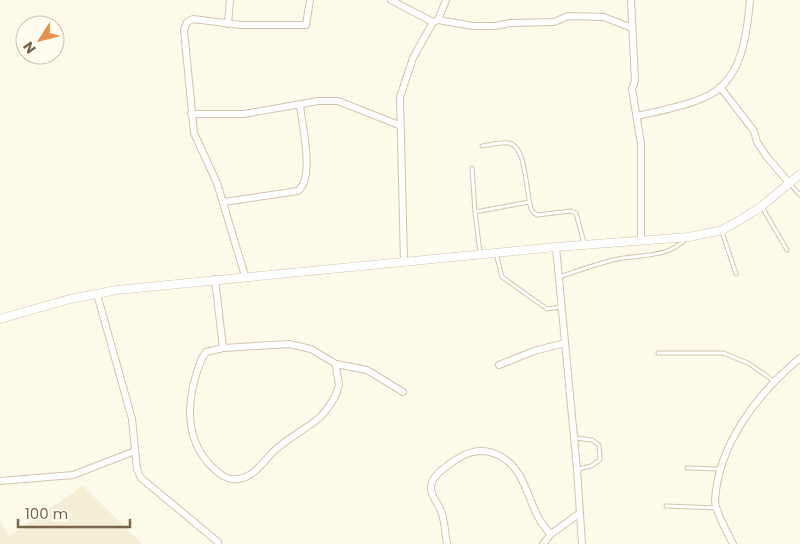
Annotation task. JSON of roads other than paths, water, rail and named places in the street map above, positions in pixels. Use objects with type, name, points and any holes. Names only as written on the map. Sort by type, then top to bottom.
[{"type":"street","points":[[228,24],[230,0]]},
{"type":"street","points":[[245,276],[224,202],[194,133],[185,26],[193,19],[228,24],[306,25],[310,0]]},
{"type":"street","points":[[391,0],[435,21],[473,26],[554,22],[568,16],[604,16],[632,28]]},
{"type":"street","points":[[404,262],[399,126],[401,87],[413,58],[446,0]]},
{"type":"street","points":[[631,0],[635,81],[632,89],[641,144],[641,239]]},
{"type":"street","points":[[637,116],[704,98],[720,87],[729,77],[742,54],[747,34],[750,0]]},
{"type":"street","points":[[720,87],[754,131],[757,142],[767,157],[790,184]]},
{"type":"street","points":[[191,114],[244,114],[318,101],[338,100],[399,126]]},
{"type":"street","points":[[224,202],[298,191],[304,186],[307,175],[300,105]]},
{"type":"street","points":[[0,318],[97,294],[215,279],[556,246],[689,237],[722,230],[762,206],[800,174]]},
{"type":"street","points":[[556,246],[577,469],[582,544]]},
{"type":"street","points":[[215,279],[223,348]]},
{"type":"street","points":[[97,294],[132,419],[140,478],[218,542]]},
{"type":"street","points":[[499,365],[534,351],[564,342]]},
{"type":"street","points":[[336,364],[340,382],[332,401],[322,416],[275,450],[249,475],[240,480],[229,479],[214,470],[202,458],[195,445],[189,408],[202,358],[206,352],[214,349],[289,344],[311,349],[336,364],[367,370],[403,392]]},
{"type":"street","points":[[733,544],[715,503],[727,449],[744,420],[774,382],[800,358]]},
{"type":"street","points":[[447,544],[442,512],[431,491],[430,485],[436,476],[460,457],[485,450],[510,460],[529,492],[542,526],[551,534]]},
{"type":"street","points":[[0,481],[73,475],[135,451]]},
{"type":"street","points":[[543,544],[551,534],[580,513]]},
{"type":"lane","points":[[482,146],[508,143],[518,150],[521,154],[532,211],[537,215],[571,211],[576,213],[584,244]]},
{"type":"lane","points":[[472,168],[480,254]]},
{"type":"lane","points":[[790,184],[800,195]]},
{"type":"lane","points":[[475,212],[529,202]]},
{"type":"lane","points":[[762,206],[787,250]]},
{"type":"lane","points":[[722,230],[736,274]]},
{"type":"lane","points":[[559,277],[617,259],[662,254],[678,248],[689,237]]},
{"type":"lane","points":[[495,253],[502,277],[547,309],[562,307]]},
{"type":"lane","points":[[658,353],[723,353],[748,362],[774,382]]},
{"type":"lane","points":[[574,438],[592,440],[599,446],[600,460],[597,463],[577,469]]},
{"type":"lane","points":[[687,468],[722,469]]},
{"type":"lane","points":[[666,506],[718,508]]}]
